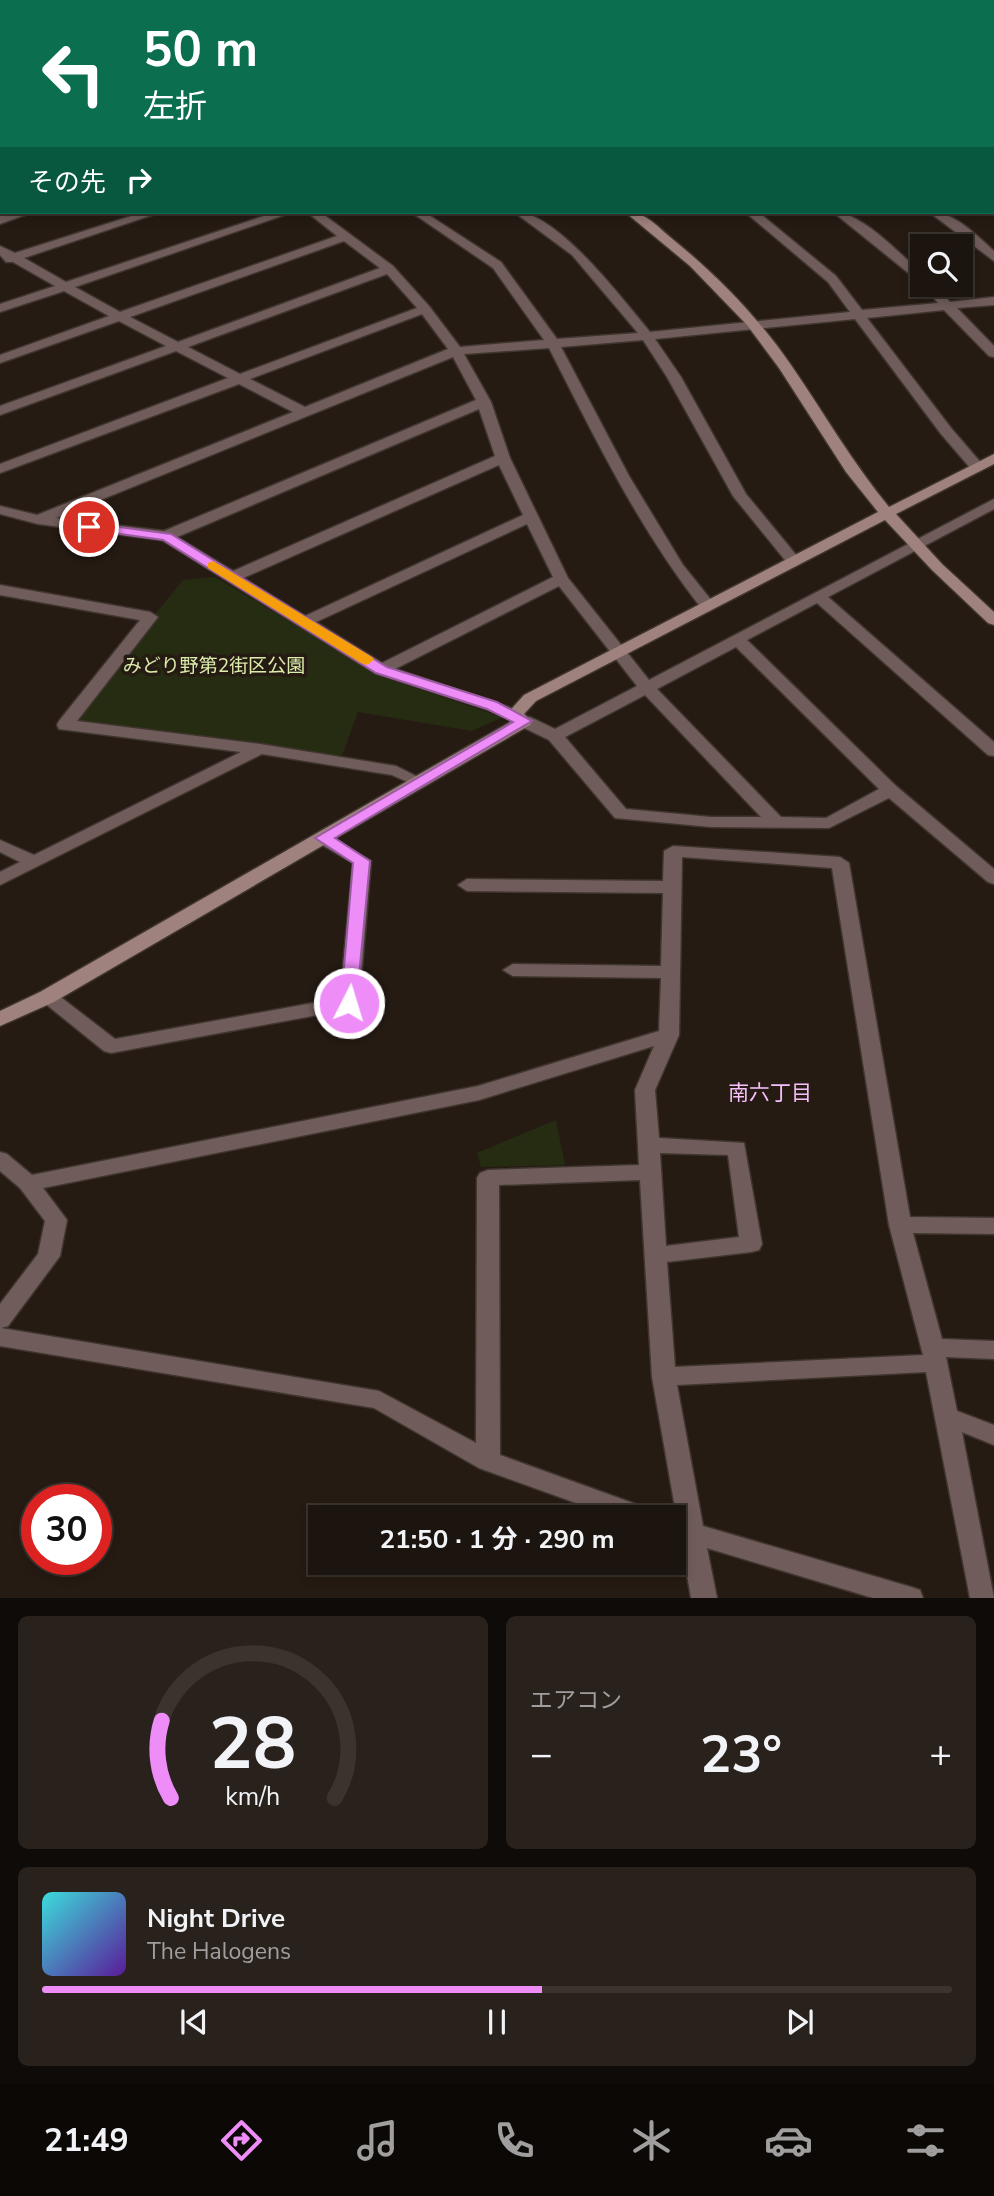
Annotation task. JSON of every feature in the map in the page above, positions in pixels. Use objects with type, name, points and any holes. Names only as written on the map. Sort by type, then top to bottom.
[{"type":"street","points":[[0,220],[20,214]]},
{"type":"street","points":[[0,263],[149,214]]},
{"type":"street","points":[[0,308],[281,214]]},
{"type":"street","points":[[316,214],[389,269],[425,309],[456,351],[484,402],[503,458],[561,579],[647,688],[775,821]]},
{"type":"street","points":[[420,214],[497,265],[553,343],[622,476],[677,567],[708,606]]},
{"type":"street","points":[[523,214],[576,252],[647,336],[674,377],[740,496],[794,562]]},
{"type":"street","points":[[634,214],[686,254],[752,324],[785,366],[852,470],[915,545],[994,620]]},
{"type":"street","points":[[753,214],[832,279],[946,431],[977,467]]},
{"type":"street","points":[[842,214],[888,248],[910,269]]},
{"type":"street","points":[[938,214],[968,234],[994,257]]},
{"type":"street","points":[[0,359],[348,236]]},
{"type":"street","points":[[0,250],[118,316],[303,412]]},
{"type":"street","points":[[0,411],[389,269]]},
{"type":"street","points":[[940,297],[994,354]]},
{"type":"street","points":[[38,520],[456,351],[647,336],[994,301]]},
{"type":"street","points":[[0,468],[425,309]]},
{"type":"street","points":[[166,536],[484,402]]},
{"type":"street","points":[[232,577],[503,458]]},
{"type":"street","points":[[0,1019],[47,997],[421,783],[519,718],[530,698],[994,458]]},
{"type":"street","points":[[555,736],[994,503]]},
{"type":"street","points":[[0,510],[38,520],[166,536],[382,670],[519,718],[555,736],[621,814],[711,822],[829,823],[890,790]]},
{"type":"street","points":[[306,621],[530,517]]},
{"type":"street","points":[[382,670],[561,579]]},
{"type":"street","points":[[0,590],[150,617],[65,725],[260,749],[396,771],[421,783]]},
{"type":"street","points":[[818,597],[994,751]]},
{"type":"street","points":[[738,640],[890,790],[994,878]]},
{"type":"street","points":[[0,879],[260,749]]},
{"type":"street","points":[[47,997],[111,1046],[349,1003],[362,861],[323,838]]},
{"type":"street","points":[[0,845],[34,862]]},
{"type":"street","points":[[680,1505],[664,1377],[645,1090],[669,1035],[673,851],[840,863],[900,1225],[934,1356],[983,1598]]},
{"type":"street","points":[[467,884],[672,887]]},
{"type":"street","points":[[513,970],[670,972]]},
{"type":"street","points":[[28,1183],[479,1093],[669,1035]]},
{"type":"street","points":[[648,1145],[737,1148],[751,1244],[655,1255]]},
{"type":"street","points":[[0,1159],[28,1183],[56,1220],[49,1256],[0,1320]]},
{"type":"street","points":[[488,1461],[488,1178],[650,1171]]},
{"type":"street","points":[[900,1225],[994,1226]]},
{"type":"street","points":[[0,1337],[379,1400],[488,1461],[610,1505]]},
{"type":"street","points":[[664,1377],[994,1350]]},
{"type":"street","points":[[946,1416],[994,1435]]},
{"type":"street","points":[[686,1533],[911,1598]]},
{"type":"street","points":[[686,1541],[704,1598]]},
{"type":"green space","name":"みどり野第2街区公園","points":[[215,577],[385,678],[503,717],[472,731],[358,712],[342,755],[330,757],[69,720],[183,580]]},
{"type":"green space","points":[[556,1120],[565,1165],[481,1167],[477,1153]]},
{"type":"slow traffic","points":[[213,566],[367,660]]},
{"type":"district","name":"南六丁目","points":[[770,1093]]},
{"type":"route","points":[[89,527],[166,536],[382,670],[492,706],[524,721],[323,838],[362,861],[349,1003]]}]
